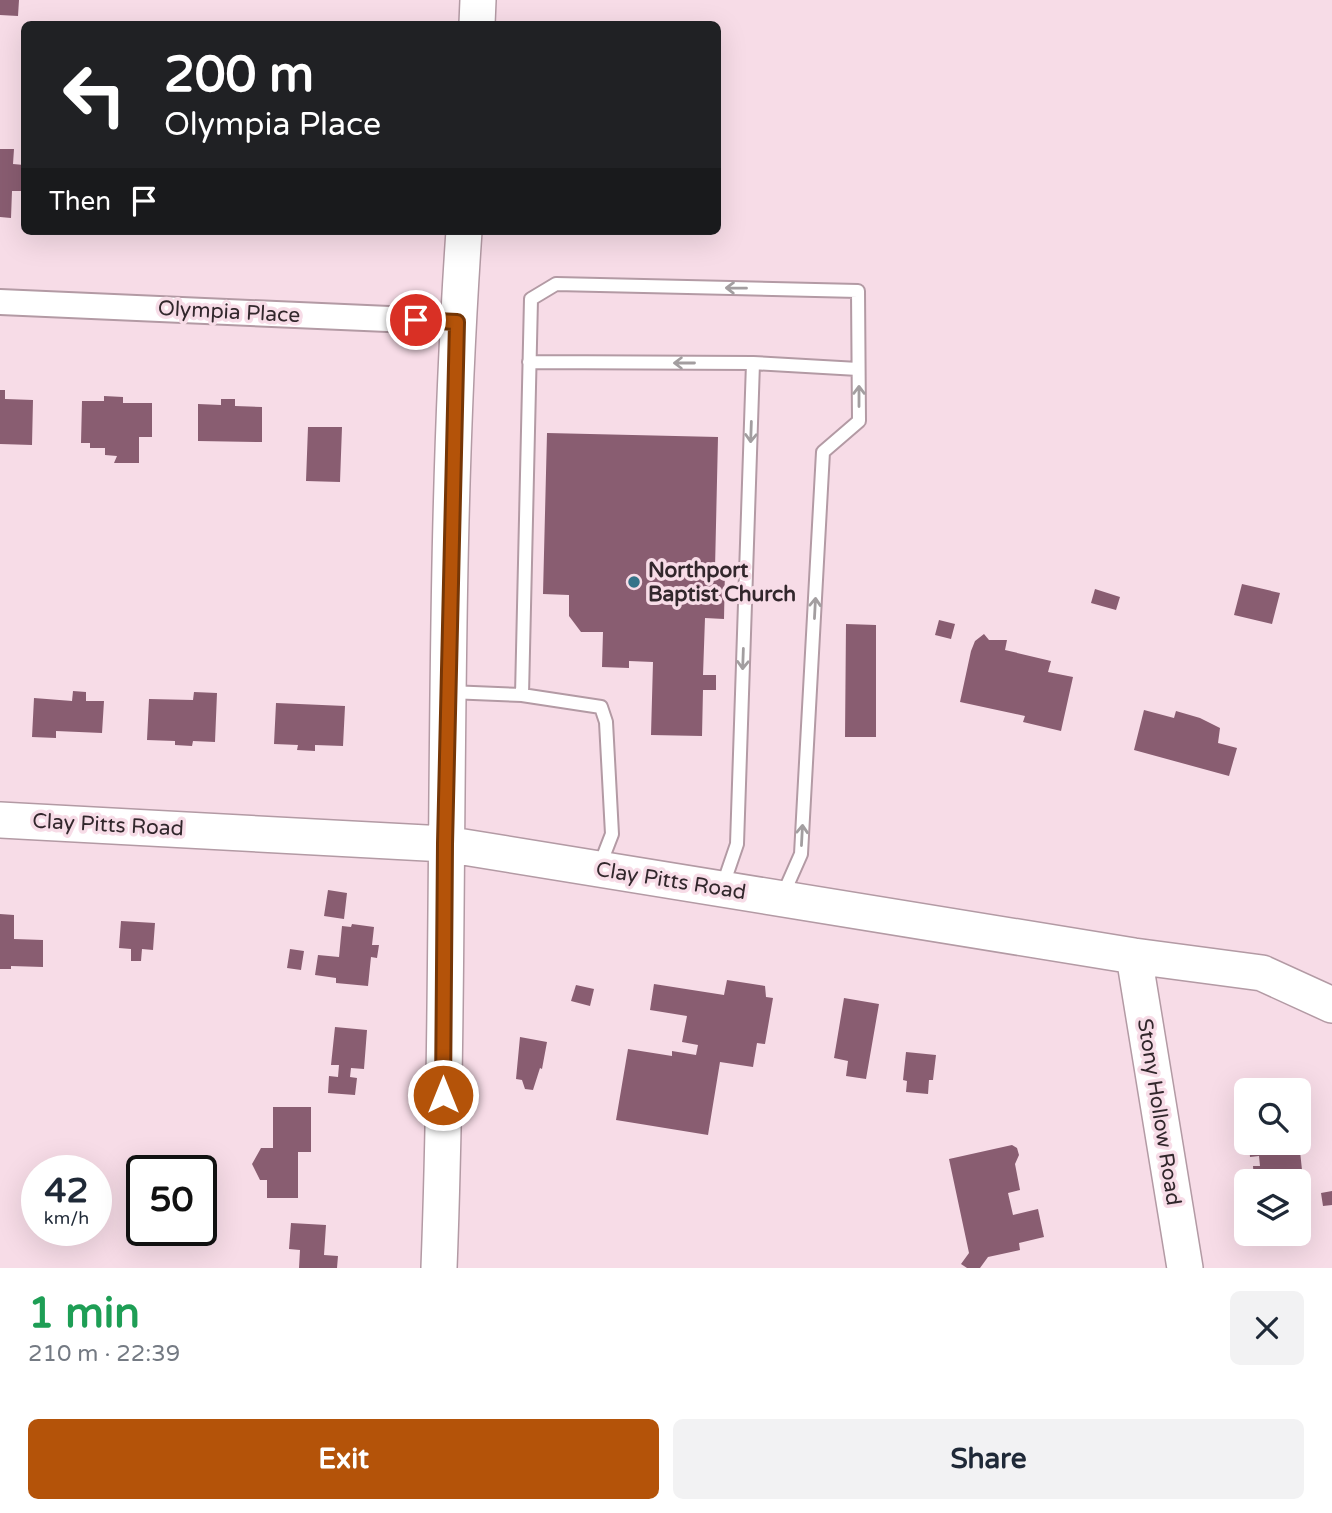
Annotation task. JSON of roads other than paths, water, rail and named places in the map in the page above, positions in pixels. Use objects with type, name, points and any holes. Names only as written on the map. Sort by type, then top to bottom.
[{"type":"street","points":[[477,21],[478,0]]},
{"type":"street","points":[[439,1268],[457,322],[464,235]]},
{"type":"street","name":"Olympia Place","points":[[0,302],[457,322]]},
{"type":"street","name":"Clay Pitts Road","points":[[0,820],[445,844],[1134,956],[1262,973],[1332,1005]]},
{"type":"street","name":"Stony Hollow Road","points":[[1134,956],[1185,1268]]},
{"type":"lane","points":[[522,695],[531,299],[556,284],[859,291],[859,421],[823,452],[801,854],[782,899]]},
{"type":"lane","points":[[529,362],[753,363],[858,369]]},
{"type":"lane","points":[[722,889],[737,844],[753,363]]},
{"type":"lane","points":[[449,692],[522,695],[601,707],[606,722],[612,834],[598,869]]},
{"type":"place","name":"Northport Baptist Church","points":[[634,582]]}]
